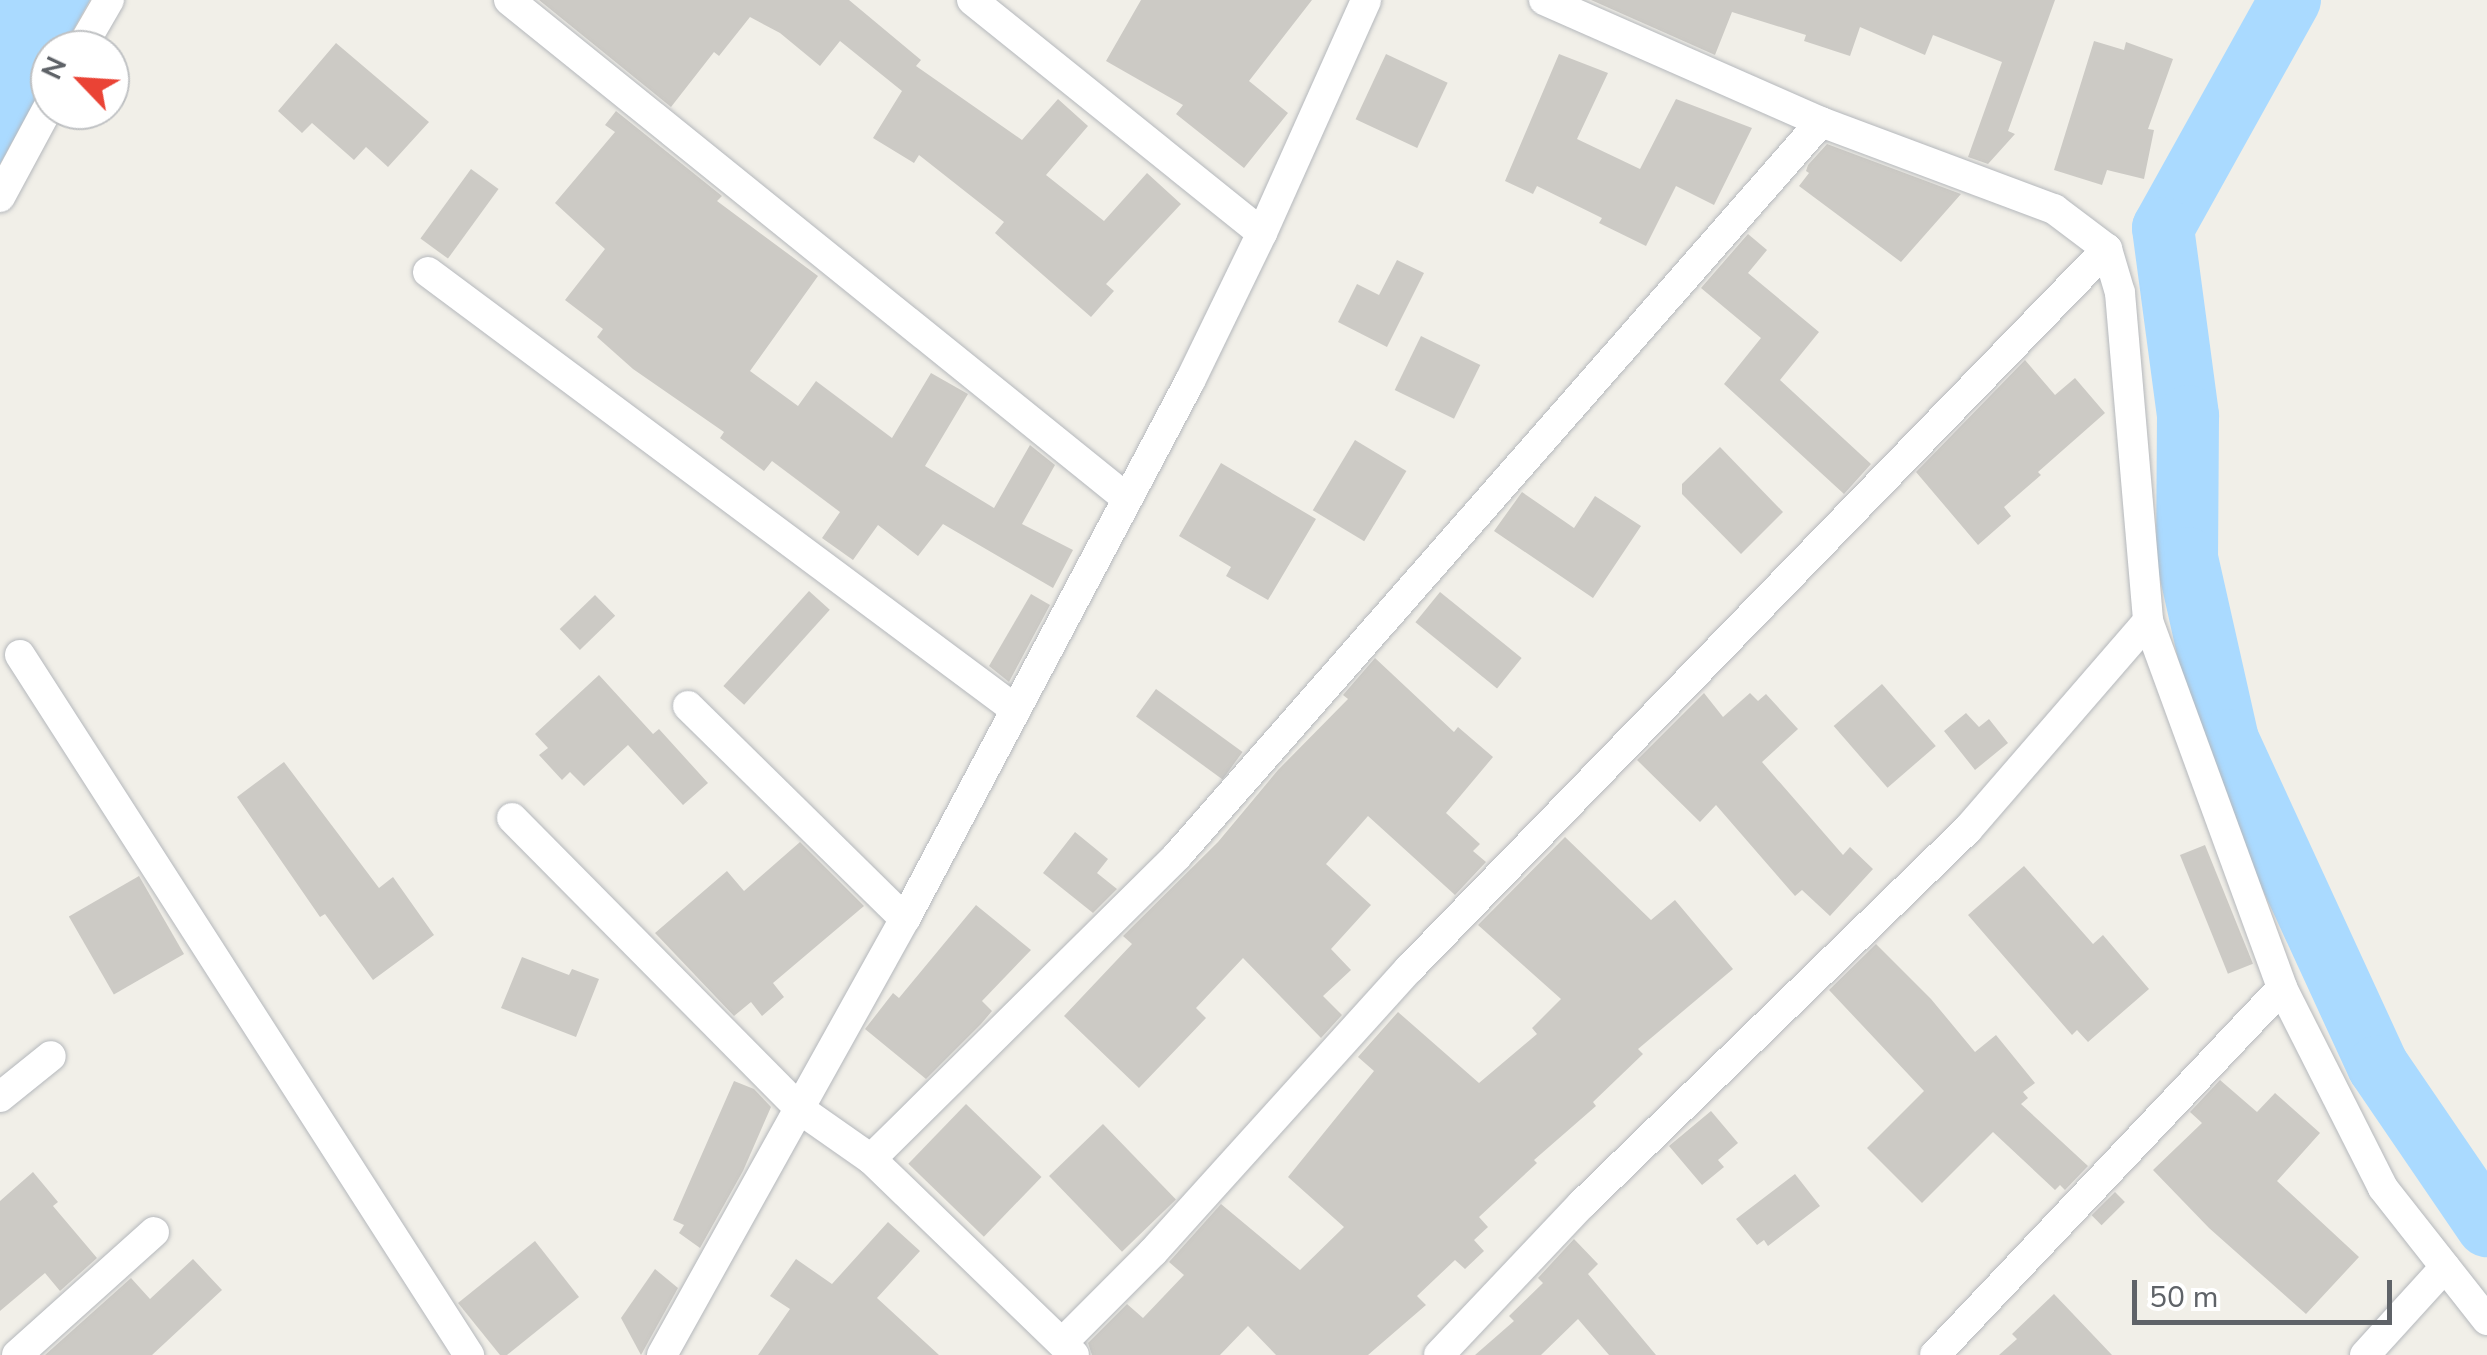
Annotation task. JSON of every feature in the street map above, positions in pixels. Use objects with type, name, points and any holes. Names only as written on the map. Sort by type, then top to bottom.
[{"type":"street","points":[[92,30],[109,0]]},
{"type":"street","points":[[509,0],[1125,497]]},
{"type":"street","points":[[972,0],[1262,233]]},
{"type":"street","points":[[662,1355],[905,920],[1190,380],[1262,233],[1366,0]]},
{"type":"street","points":[[1544,0],[1821,122],[2054,209],[2107,248],[2120,293],[2148,621],[2282,988],[2383,1188],[2487,1320]]},
{"type":"street","points":[[871,1159],[1176,856],[1821,122]]},
{"type":"street","points":[[0,197],[36,130]]},
{"type":"street","points":[[512,818],[802,1110],[871,1159],[1069,1349],[1410,969],[2107,248]]},
{"type":"street","points":[[428,272],[1016,710]]},
{"type":"street","points":[[1439,1355],[1582,1204],[1968,829],[2148,621]]},
{"type":"street","points":[[20,655],[470,1355]]},
{"type":"street","points":[[688,706],[905,920]]},
{"type":"street","points":[[1935,1355],[2282,988]]},
{"type":"street","points":[[0,1097],[51,1056]]},
{"type":"street","points":[[17,1355],[154,1232]]},
{"type":"street","points":[[2365,1355],[2445,1268]]},
{"type":"water","points":[[0,0],[90,0],[73,30],[30,30],[30,109],[0,164]]},
{"type":"building","points":[[539,0],[849,0],[921,60],[916,66],[1022,140],[1058,99],[1088,126],[1046,175],[1104,221],[1147,173],[1181,204],[1106,284],[1114,291],[1091,317],[995,233],[1004,222],[919,155],[914,163],[873,138],[902,91],[840,41],[820,66],[780,33],[750,17],[719,56],[714,52],[671,107]]},
{"type":"building","points":[[1141,0],[1312,0],[1249,81],[1288,113],[1244,168],[1176,114],[1183,105],[1106,61]]},
{"type":"building","points":[[1591,0],[2055,0],[2008,131],[2015,134],[1988,164],[1968,157],[2002,62],[1933,35],[1925,55],[1860,27],[1850,56],[1804,41],[1806,35],[1732,12],[1715,55]]},
{"type":"building","points":[[2094,41],[2124,50],[2126,42],[2173,59],[2148,129],[2154,130],[2144,179],[2107,170],[2102,185],[2054,170]]},
{"type":"building","points":[[336,43],[429,122],[388,167],[366,147],[354,160],[312,123],[302,133],[278,111]]},
{"type":"building","points":[[1386,54],[1448,83],[1417,148],[1356,119]]},
{"type":"building","points":[[1559,54],[1608,73],[1577,139],[1640,169],[1676,99],[1752,128],[1714,205],[1676,186],[1646,246],[1599,223],[1602,218],[1537,186],[1533,194],[1505,181]]},
{"type":"building","points":[[616,111],[722,196],[717,201],[818,276],[750,371],[798,406],[816,381],[892,438],[931,373],[968,394],[925,466],[994,508],[1030,445],[1055,465],[1022,524],[1073,550],[1053,588],[943,524],[918,556],[878,525],[853,560],[822,538],[840,512],[772,461],[764,471],[720,438],[724,432],[633,369],[597,337],[603,329],[565,300],[605,249],[555,203],[615,132],[605,125]]},
{"type":"building","points":[[1827,144],[1961,194],[1901,262],[1799,186],[1809,173],[1808,165]]},
{"type":"building","points":[[471,169],[499,189],[448,259],[420,239]]},
{"type":"building","points":[[1748,234],[1767,250],[1748,273],[1819,332],[1780,380],[1871,464],[1844,494],[1724,384],[1761,338],[1701,288]]},
{"type":"building","points":[[1397,260],[1424,273],[1387,347],[1338,322],[1357,284],[1379,295]]},
{"type":"building","points":[[1421,336],[1480,365],[1454,419],[1395,390]]},
{"type":"building","points":[[2025,360],[2055,395],[2075,378],[2105,413],[2004,507],[2011,516],[1978,545],[1916,472]]},
{"type":"building","points":[[1355,440],[1406,471],[1364,541],[1313,510]]},
{"type":"building","points":[[1720,447],[1783,512],[1741,554],[1682,494],[1682,484]]},
{"type":"building","points":[[1221,463],[1316,519],[1268,600],[1226,576],[1231,567],[1179,536]]},
{"type":"building","points":[[1522,492],[1574,528],[1595,496],[1641,526],[1593,598],[1494,531]]},
{"type":"building","points":[[809,591],[830,610],[744,705],[723,686]]},
{"type":"building","points":[[1440,592],[1522,658],[1497,688],[1415,622]]},
{"type":"building","points":[[1031,594],[1050,605],[1009,682],[989,666]]},
{"type":"building","points":[[595,595],[615,616],[580,650],[560,629]]},
{"type":"building","points":[[1375,658],[1454,732],[1458,727],[1493,757],[1446,813],[1480,844],[1473,851],[1486,862],[1455,895],[1368,816],[1326,864],[1371,905],[1331,949],[1351,970],[1323,996],[1342,1015],[1321,1038],[1243,958],[1196,1008],[1206,1018],[1139,1088],[1064,1016],[1132,944],[1123,936],[1218,842],[1278,770],[1348,699],[1343,695]]},
{"type":"building","points":[[599,675],[653,734],[659,729],[708,783],[683,805],[628,745],[584,786],[570,772],[562,780],[539,755],[548,748],[535,734]]},
{"type":"building","points":[[1882,684],[1936,746],[1887,788],[1834,726]]},
{"type":"building","points":[[1156,689],[1243,752],[1223,779],[1136,717]]},
{"type":"building","points":[[1704,693],[1723,717],[1750,693],[1758,701],[1766,694],[1798,729],[1762,762],[1843,855],[1850,847],[1873,869],[1830,916],[1802,890],[1795,896],[1716,805],[1700,822],[1637,760]]},
{"type":"building","points":[[1966,713],[1979,727],[1989,719],[2008,743],[1975,770],[1944,731]]},
{"type":"building","points":[[284,762],[379,888],[393,877],[434,935],[373,980],[325,914],[320,917],[237,797]]},
{"type":"building","points":[[1075,832],[1108,859],[1097,873],[1117,889],[1093,913],[1043,873]]},
{"type":"building","points":[[1565,837],[1651,920],[1675,900],[1733,969],[1638,1049],[1643,1054],[1593,1102],[1596,1106],[1534,1160],[1537,1163],[1479,1217],[1488,1227],[1474,1240],[1484,1251],[1465,1269],[1455,1260],[1417,1296],[1426,1305],[1368,1355],[1276,1355],[1248,1326],[1220,1355],[1092,1355],[1088,1343],[1127,1304],[1143,1318],[1184,1275],[1169,1262],[1221,1204],[1300,1270],[1344,1227],[1288,1177],[1374,1071],[1358,1057],[1398,1012],[1479,1083],[1537,1034],[1532,1028],[1561,999],[1478,925]]},
{"type":"building","points":[[800,842],[864,906],[773,983],[784,997],[762,1016],[751,1002],[734,1016],[655,933],[727,871],[744,891]]},
{"type":"building","points":[[2205,845],[2253,964],[2228,974],[2180,855]]},
{"type":"building","points":[[2024,866],[2093,944],[2103,935],[2149,989],[2088,1042],[2077,1030],[2072,1035],[1968,915]]},
{"type":"building","points":[[139,876],[184,954],[114,994],[69,916]]},
{"type":"building","points":[[976,905],[1031,950],[982,1001],[992,1011],[926,1079],[865,1029],[893,993],[899,998]]},
{"type":"building","points":[[1876,944],[1931,999],[1975,1052],[1996,1035],[2035,1083],[2023,1092],[2028,1098],[2021,1104],[2088,1166],[2065,1190],[2060,1185],[2055,1190],[1993,1132],[1922,1203],[1867,1148],[1924,1091],[1829,990]]},
{"type":"building","points":[[522,957],[569,975],[572,969],[599,979],[576,1037],[501,1008]]},
{"type":"building","points":[[2220,1080],[2257,1112],[2275,1093],[2320,1133],[2277,1181],[2359,1257],[2306,1314],[2209,1228],[2153,1170],[2202,1123],[2190,1112]]},
{"type":"building","points":[[734,1081],[754,1089],[771,1107],[743,1171],[700,1248],[679,1233],[684,1225],[673,1220]]},
{"type":"building","points":[[966,1104],[1042,1177],[984,1237],[908,1164]]},
{"type":"building","points":[[1711,1111],[1738,1143],[1718,1160],[1724,1167],[1702,1185],[1669,1146]]},
{"type":"building","points":[[1103,1124],[1176,1200],[1122,1252],[1049,1176]]},
{"type":"building","points":[[33,1172],[58,1202],[53,1206],[97,1258],[60,1291],[45,1273],[0,1311],[0,1201]]},
{"type":"building","points":[[1795,1174],[1820,1206],[1768,1246],[1764,1240],[1757,1245],[1736,1219]]},
{"type":"building","points":[[2115,1192],[2125,1202],[2102,1225],[2092,1215]]},
{"type":"building","points":[[888,1222],[920,1251],[877,1298],[939,1355],[758,1355],[790,1309],[770,1296],[796,1259],[832,1284]]},
{"type":"building","points":[[1574,1239],[1598,1264],[1588,1274],[1656,1355],[1609,1355],[1578,1319],[1541,1355],[1475,1355],[1514,1321],[1509,1316],[1543,1283],[1538,1278]]},
{"type":"building","points":[[535,1241],[579,1297],[507,1355],[500,1355],[458,1303]]},
{"type":"building","points":[[193,1259],[222,1290],[152,1355],[45,1355],[131,1278],[150,1299]]},
{"type":"building","points":[[655,1269],[678,1288],[641,1355],[621,1318]]},
{"type":"building","points":[[2054,1294],[2112,1355],[1999,1355],[2017,1339],[2012,1334]]},
{"type":"waterway","points":[[2290,0],[2163,228],[2188,416],[2187,558],[2228,740],[2378,1066],[2487,1226]]}]
